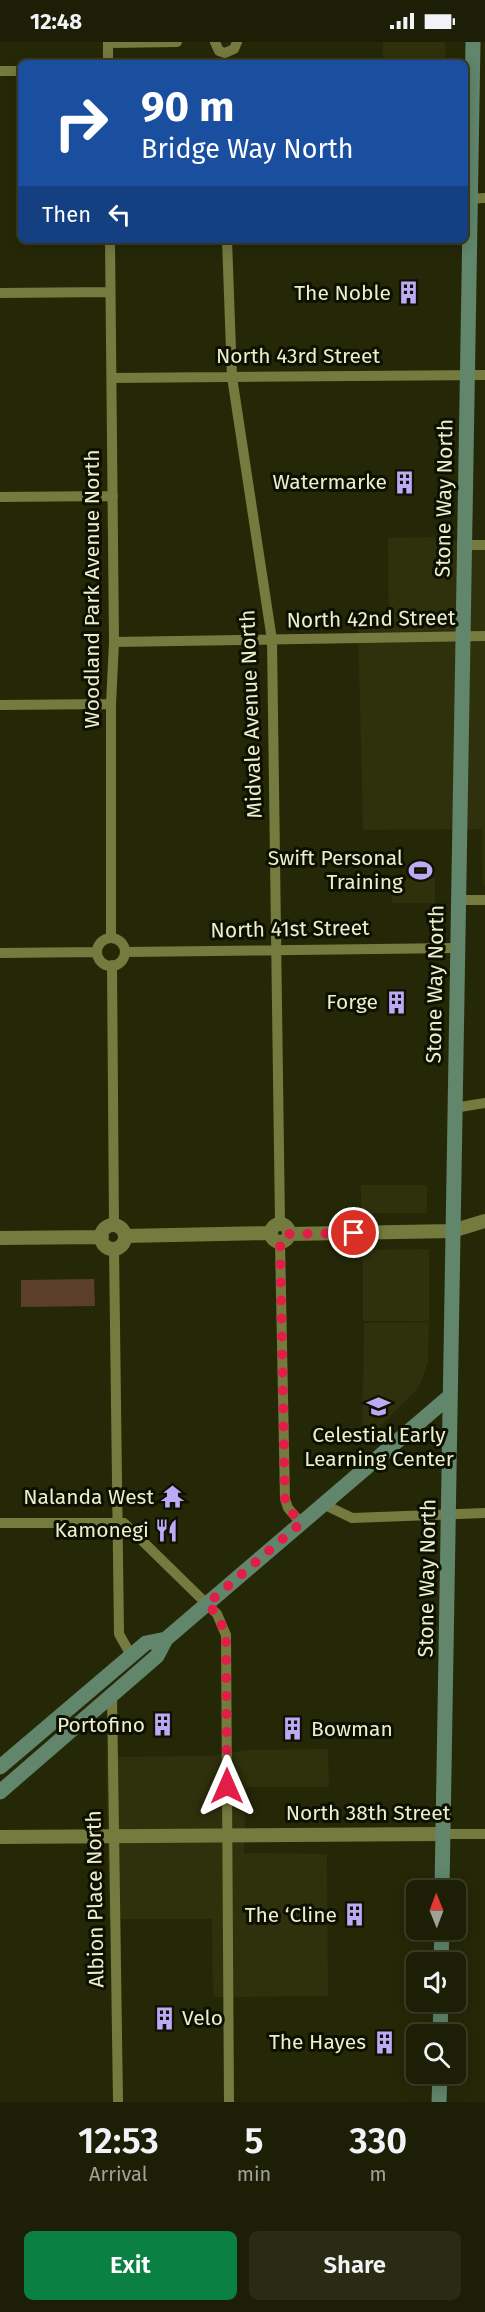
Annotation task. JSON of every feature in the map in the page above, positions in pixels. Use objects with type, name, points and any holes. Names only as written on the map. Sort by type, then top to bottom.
[{"type":"main road","name":"Stone Way North","points":[[442,1880],[462,636],[473,198],[473,42]]},
{"type":"main road","points":[[0,1792],[157,1656],[166,1639],[450,1396]]},
{"type":"main road","points":[[0,1767],[146,1643],[166,1639]]},
{"type":"main road","points":[[439,2102],[440,2084]]},
{"type":"street","points":[[108,60],[108,43],[177,42]]},
{"type":"street","points":[[216,42],[225,58],[237,42]]},
{"type":"street","points":[[0,71],[18,71]]},
{"type":"street","name":"Woodland Park Avenue North","points":[[110,243],[114,642],[111,704],[111,938]]},
{"type":"street","name":"Midvale Avenue North","points":[[227,243],[232,376],[272,640],[285,1499],[288,1508],[301,1523]]},
{"type":"street","points":[[0,293],[110,292]]},
{"type":"street","name":"North 43rd Street","points":[[112,378],[485,375]]},
{"type":"street","points":[[0,497],[113,496]]},
{"type":"street","points":[[464,545],[485,545]]},
{"type":"street","name":"North 42nd Street","points":[[114,642],[485,636]]},
{"type":"street","points":[[0,705],[111,704]]},
{"type":"street","points":[[458,900],[485,900]]},
{"type":"street","points":[[111,938],[121,942],[125,952],[119,963],[112,965],[103,963],[97,952],[103,940],[111,938]]},
{"type":"street","name":"North 41st Street","points":[[125,952],[457,948]]},
{"type":"street","points":[[0,953],[97,952]]},
{"type":"street","points":[[112,965],[114,1225]]},
{"type":"street","points":[[454,1108],[485,1103]]},
{"type":"street","points":[[125,1236],[452,1231],[485,1221]]},
{"type":"street","points":[[114,1225],[123,1229],[125,1236],[123,1244],[114,1249],[105,1245],[102,1237],[106,1228],[114,1225]]},
{"type":"street","points":[[0,1238],[102,1237]]},
{"type":"street","points":[[114,1249],[119,1634],[131,1655]]},
{"type":"street","points":[[323,1504],[352,1518],[485,1513]]},
{"type":"street","points":[[0,1523],[119,1522],[129,1526],[217,1614],[226,1635],[229,2102]]},
{"type":"street","name":"Albion Place North","points":[[112,1695],[118,2102]]},
{"type":"street","name":"North 38th Street","points":[[0,1837],[485,1834]]},
{"type":"shaded area","points":[[383,42],[445,42],[446,60],[383,60]]},
{"type":"shaded area","points":[[436,537],[485,547],[485,885],[483,885],[482,829],[363,830],[358,622],[389,621],[388,538]]},
{"type":"shaded area","points":[[435,878],[435,903],[392,903],[392,879]]},
{"type":"shaded area","points":[[361,1185],[427,1185],[427,1213],[361,1213]]},
{"type":"shaded area","points":[[429,1249],[429,1321],[363,1321],[363,1250]]},
{"type":"shaded area","points":[[94,1279],[95,1306],[21,1307],[21,1280]]},
{"type":"shaded area","points":[[429,1322],[428,1362],[419,1387],[362,1445],[364,1323]]},
{"type":"shaded area","points":[[328,1749],[329,1787],[246,1787],[244,1853],[327,1854],[328,1996],[213,1997],[212,1919],[109,1919],[106,1757],[212,1756],[246,1750]]},
{"type":"place","name":"The Noble","points":[[409,293]]},
{"type":"place","name":"Watermarke","points":[[405,482]]},
{"type":"place","name":"Swift Personal Training","points":[[421,870]]},
{"type":"place","name":"Forge","points":[[396,1002]]},
{"type":"place","name":"Celestial Early Learning Center","points":[[379,1407]]},
{"type":"place","name":"Nalanda West","points":[[172,1497]]},
{"type":"place","name":"Kamonegi","points":[[167,1530]]},
{"type":"place","name":"Portofino","points":[[163,1725]]},
{"type":"place","name":"Bowman","points":[[293,1729]]},
{"type":"place","name":"The ‘Cline","points":[[355,1915]]},
{"type":"place","name":"Velo","points":[[164,2018]]},
{"type":"place","name":"The Hayes","points":[[384,2042]]},
{"type":"route","points":[[227,1786],[226,1635],[217,1614],[207,1604],[301,1523],[288,1508],[285,1499],[280,1242],[285,1241],[289,1234],[354,1233]]}]
